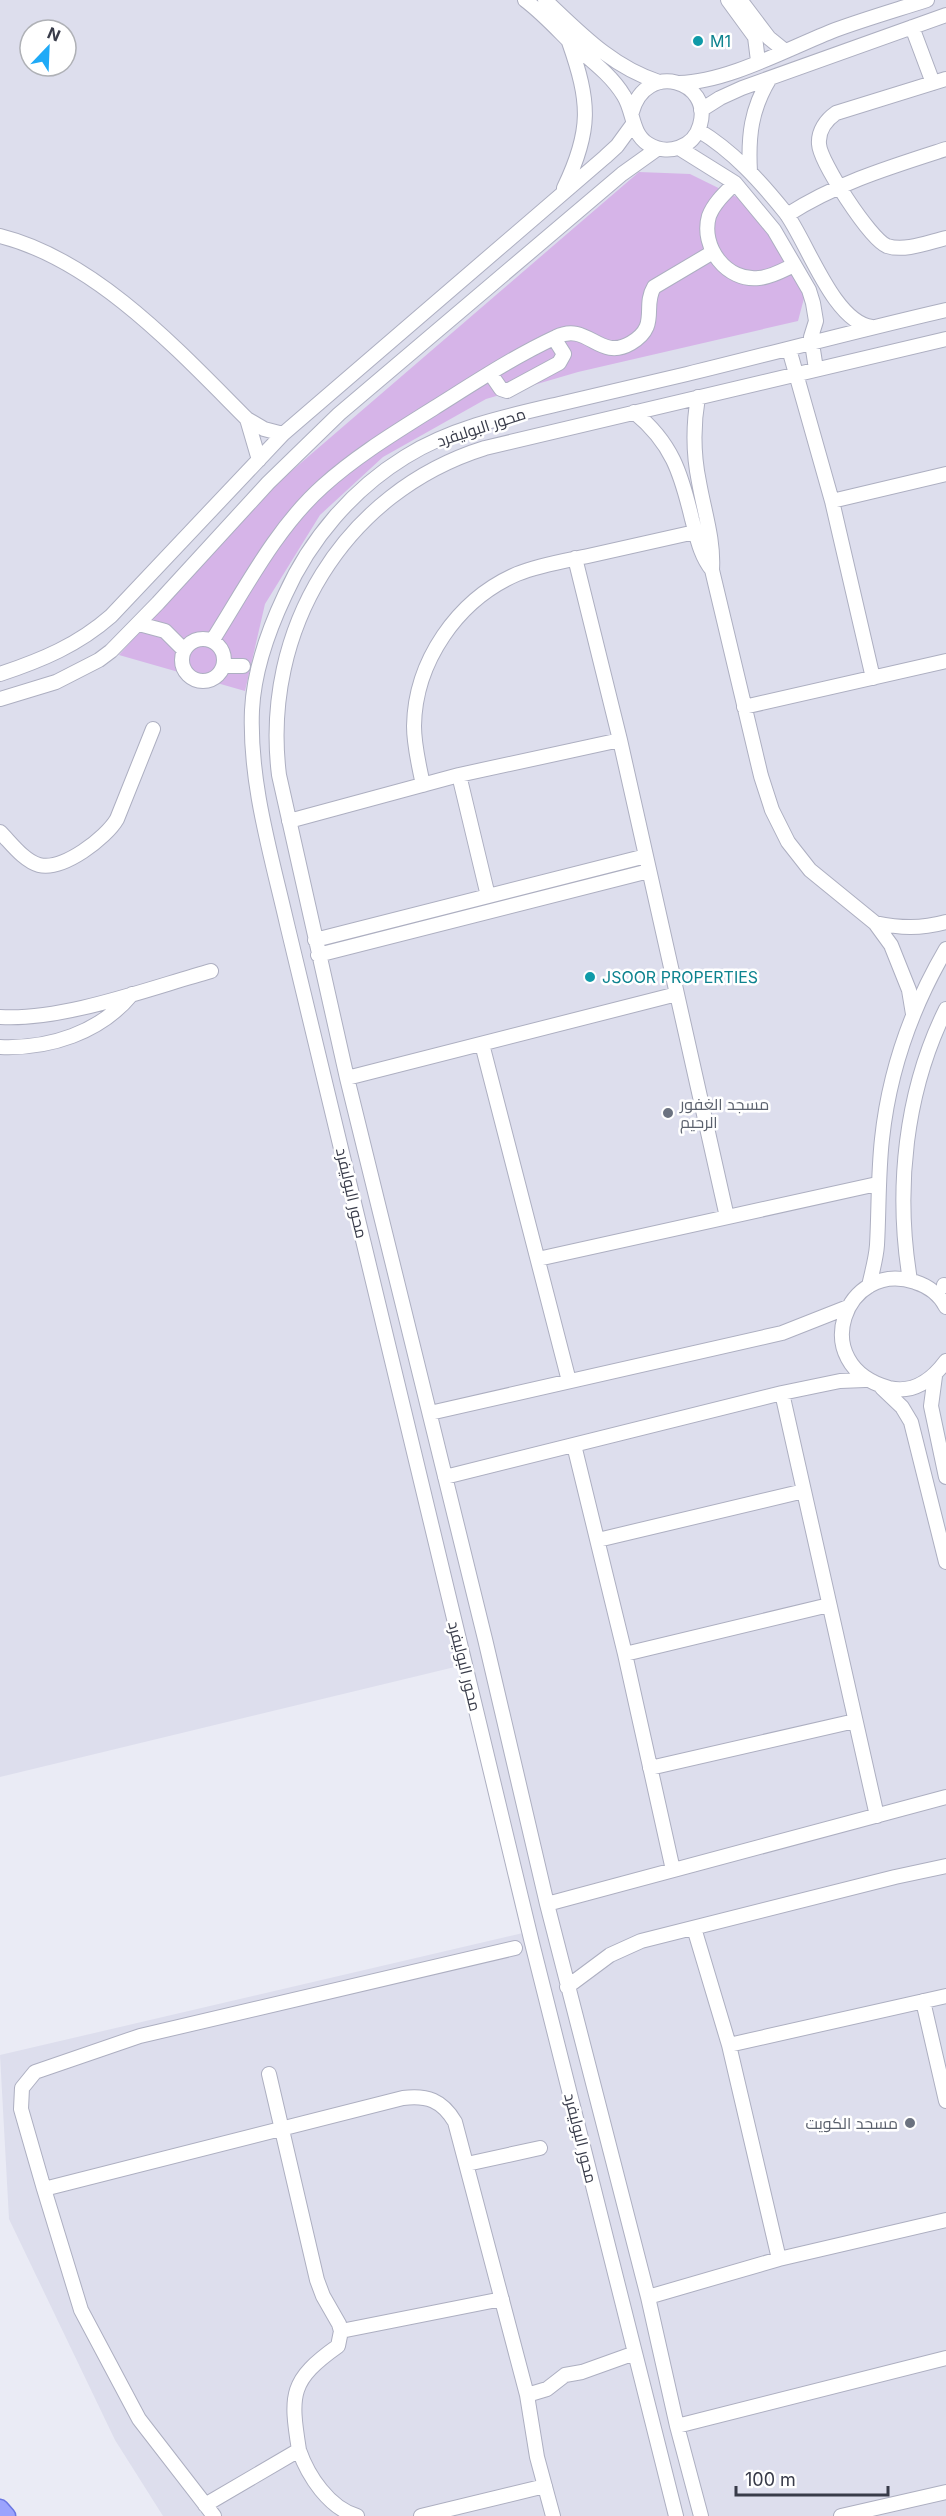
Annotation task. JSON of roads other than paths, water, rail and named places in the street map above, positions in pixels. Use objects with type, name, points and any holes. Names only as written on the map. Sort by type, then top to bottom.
[{"type":"main road","points":[[0,2508],[7,2516]]},
{"type":"street","points":[[525,0],[619,88],[638,135],[646,144],[657,149],[679,148],[693,138],[698,130],[701,110],[697,99],[690,89],[679,83]]},
{"type":"street","points":[[545,0],[613,61],[659,82],[679,83],[712,78],[837,30],[927,0]]},
{"type":"street","points":[[728,0],[755,37],[758,61]]},
{"type":"street","points":[[740,0],[769,38],[785,51]]},
{"type":"street","points":[[701,110],[731,93],[946,15]]},
{"type":"street","points":[[912,27],[940,81],[836,113],[827,121],[819,137],[820,149],[839,186],[874,237],[885,245],[901,248],[946,238]]},
{"type":"street","points":[[837,30],[845,50]]},
{"type":"street","points":[[562,194],[582,143],[586,109],[581,77],[568,40]]},
{"type":"street","points":[[750,172],[748,148],[751,120],[760,94],[770,78]]},
{"type":"street","points":[[0,674],[60,652],[93,632],[143,584],[283,434],[616,146],[633,118],[641,92],[659,82]]},
{"type":"street","points":[[698,130],[723,147],[750,172],[787,215],[805,244],[832,297],[860,323],[872,327]]},
{"type":"street","points":[[679,148],[735,183],[768,221],[806,285],[816,312],[812,344],[816,369]]},
{"type":"street","points":[[0,699],[56,682],[92,664],[111,651],[139,624],[268,483],[339,414],[621,174],[657,149]]},
{"type":"street","points":[[787,215],[839,186],[879,170],[946,149]]},
{"type":"street","points":[[735,183],[718,201],[709,217],[707,235],[713,252],[726,269],[746,278],[767,277],[794,265]]},
{"type":"street","points":[[0,236],[28,243],[45,251],[118,300],[178,350],[247,419],[264,429],[283,434]]},
{"type":"street","points":[[212,641],[265,556],[291,521],[322,486],[389,437],[490,373],[554,338],[575,332],[606,348],[618,348],[630,344],[646,327],[650,316],[650,297],[654,287],[713,252]]},
{"type":"street","points":[[806,285],[822,278]]},
{"type":"street","name":"محور البوليفرد","points":[[676,2516],[475,1711],[278,887],[258,792],[252,709],[261,659],[272,624],[292,580],[315,543],[342,509],[372,480],[406,456],[442,438],[520,413],[946,310]]},
{"type":"street","points":[[490,373],[501,389],[507,391],[559,363],[564,354],[554,338]]},
{"type":"street","name":"محور البوليفرد","points":[[701,2516],[677,2426],[648,2297],[567,1987],[446,1477],[318,955],[276,754],[276,713],[281,672],[293,633],[330,562],[354,532],[396,492],[447,461],[485,448],[946,339]]},
{"type":"street","points":[[789,349],[832,501],[873,678]]},
{"type":"street","points":[[698,397],[694,429],[695,454],[711,537],[712,570],[760,776],[772,810],[788,842],[810,870],[875,923],[891,945],[902,967],[913,1014]]},
{"type":"street","points":[[634,412],[654,430],[675,461],[702,555],[712,570]]},
{"type":"street","points":[[247,419],[259,460]]},
{"type":"street","points":[[832,501],[946,474]]},
{"type":"street","points":[[423,785],[416,756],[414,726],[416,706],[426,668],[439,641],[466,608],[500,582],[542,566],[695,532]]},
{"type":"street","points":[[575,558],[621,740],[727,1217]]},
{"type":"street","points":[[158,603],[165,631]]},
{"type":"street","points":[[139,624],[165,631],[184,650]]},
{"type":"street","points":[[200,639],[212,641],[222,651],[224,666],[221,672],[209,681],[195,680],[184,670],[182,663],[184,650],[200,639]]},
{"type":"street","points":[[744,707],[946,661]]},
{"type":"street","points":[[224,666],[243,666]]},
{"type":"street","points":[[0,832],[30,861],[40,865],[60,863],[96,843],[117,819],[153,729]]},
{"type":"street","points":[[289,821],[459,775],[621,740]]},
{"type":"street","points":[[459,775],[488,896]]},
{"type":"street","points":[[315,940],[646,856]]},
{"type":"street","points":[[318,955],[650,870]]},
{"type":"street","points":[[875,923],[903,928],[946,922]]},
{"type":"street","points":[[869,1286],[877,1247],[877,1184],[886,1107],[913,1014],[929,978],[946,949]]},
{"type":"street","points":[[0,1017],[59,1012],[211,971]]},
{"type":"street","points":[[0,1047],[32,1046],[77,1035],[109,1017],[133,993]]},
{"type":"street","points":[[347,1078],[677,994]]},
{"type":"street","points":[[910,1280],[903,1231],[907,1140],[920,1077],[946,1009]]},
{"type":"street","points":[[482,1044],[569,1381]]},
{"type":"street","points":[[538,1259],[877,1184]]},
{"type":"street","points":[[946,1307],[927,1287],[910,1280],[889,1279],[869,1286],[861,1292],[848,1307],[842,1329],[842,1341],[849,1363],[902,1407],[911,1422],[946,1562]]},
{"type":"street","points":[[927,1287],[945,1286]]},
{"type":"street","points":[[430,1413],[783,1333],[848,1307]]},
{"type":"street","points":[[446,1477],[782,1393],[840,1381],[872,1382],[897,1390],[908,1389],[927,1382],[935,1376],[946,1361]]},
{"type":"street","points":[[935,1376],[931,1406],[946,1477]]},
{"type":"street","points":[[782,1393],[877,1816]]},
{"type":"street","points":[[574,1445],[625,1654],[673,1870]]},
{"type":"street","points":[[598,1540],[804,1491]]},
{"type":"street","points":[[625,1654],[829,1605]]},
{"type":"street","points":[[650,1768],[855,1721]]},
{"type":"street","points":[[547,1904],[946,1797]]},
{"type":"street","points":[[567,1987],[625,1947],[895,1877],[946,1866]]},
{"type":"street","points":[[694,1928],[729,2045],[779,2259]]},
{"type":"street","points":[[299,2450],[210,2510],[139,2419],[81,2310],[21,2109],[22,2088],[35,2072],[140,2036],[515,1948]]},
{"type":"street","points":[[729,2045],[946,1996]]},
{"type":"street","points":[[923,2001],[946,2101]]},
{"type":"street","points":[[268,2074],[317,2280],[337,2317],[341,2331],[338,2346],[310,2366],[298,2385],[293,2406],[299,2450],[306,2471],[319,2487],[333,2502],[357,2516]]},
{"type":"street","points":[[44,2189],[403,2098],[420,2096],[432,2099],[449,2112],[455,2122],[527,2395],[537,2457],[553,2516]]},
{"type":"street","points":[[467,2164],[540,2148]]},
{"type":"street","points":[[648,2297],[779,2259],[946,2220]]},
{"type":"street","points":[[341,2331],[502,2299]]},
{"type":"street","points":[[527,2395],[547,2389],[565,2375],[582,2372],[635,2353]]},
{"type":"street","points":[[677,2426],[946,2358]]},
{"type":"street","points":[[421,2516],[545,2486]]},
{"type":"street","points":[[841,2516],[946,2492]]},
{"type":"place","name":"M1","points":[[698,41]]},
{"type":"place","name":"JSOOR PROPERTIES","points":[[590,977]]},
{"type":"place","name":"مسجد الغفور الرحيم","points":[[668,1113]]},
{"type":"place","name":"مسجد الكويت","points":[[910,2123]]}]
